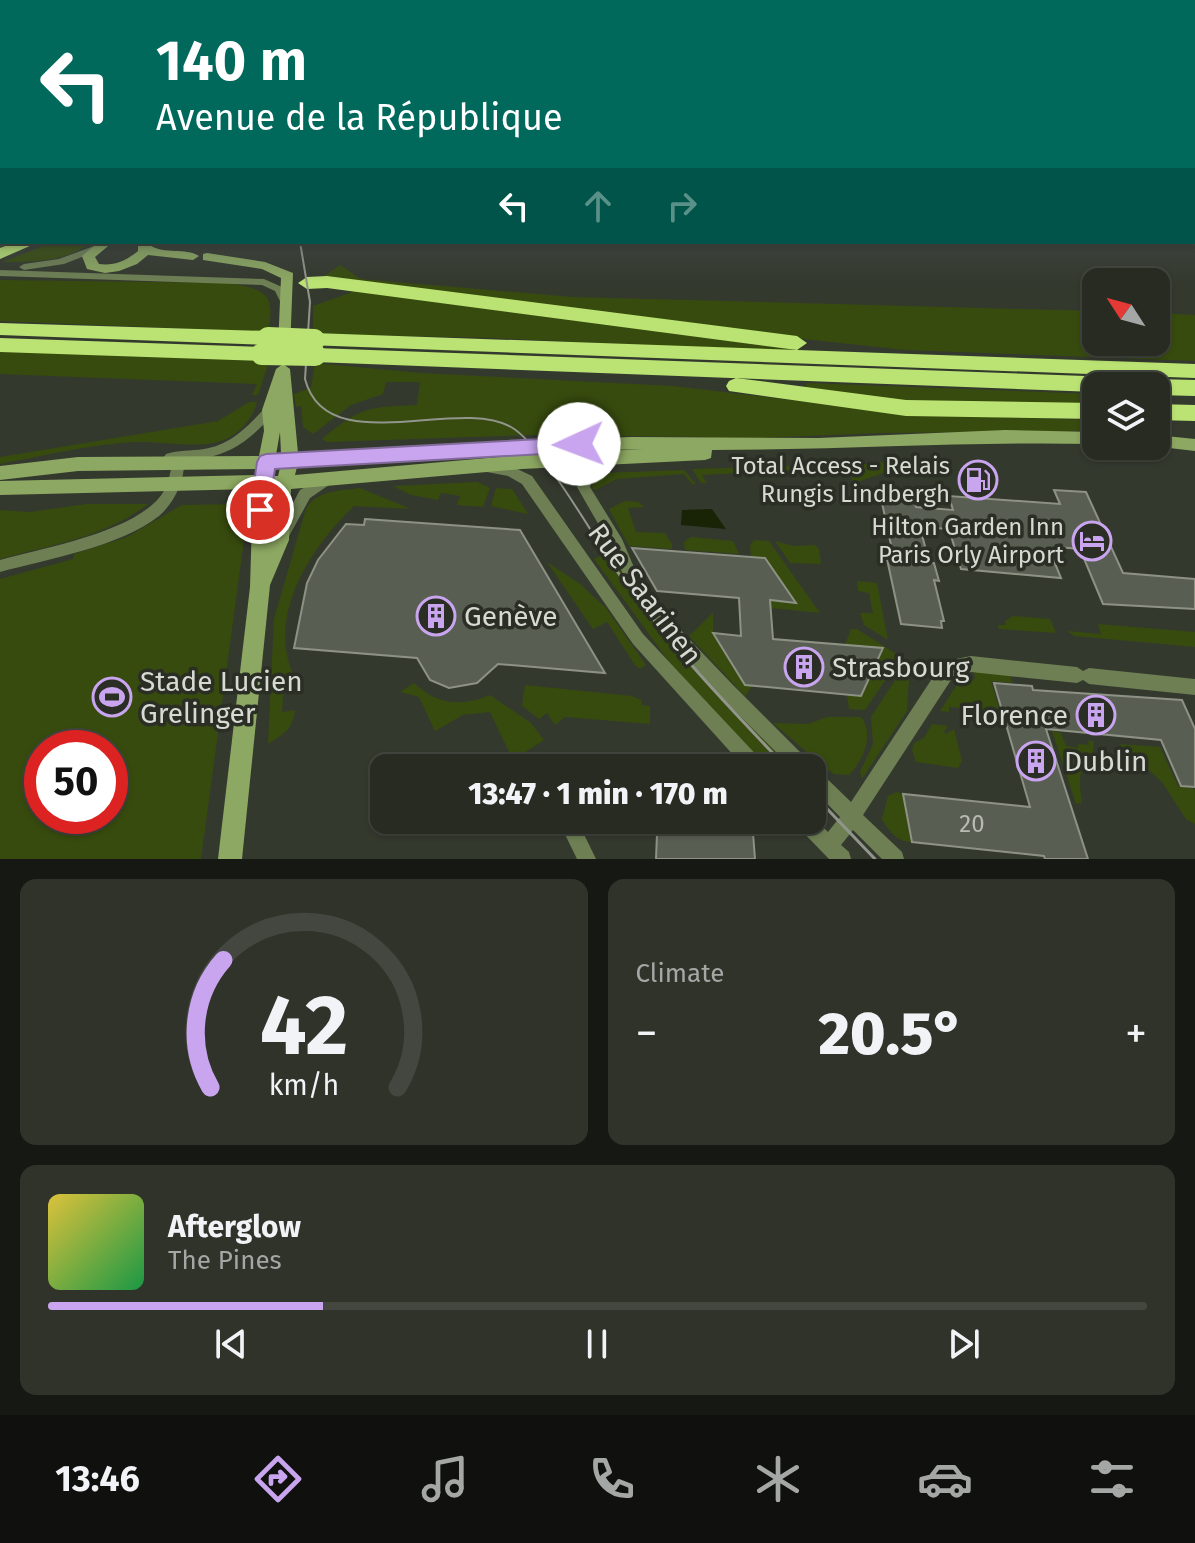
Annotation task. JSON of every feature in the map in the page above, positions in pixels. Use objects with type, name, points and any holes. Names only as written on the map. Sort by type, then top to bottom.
[{"type":"highway","points":[[0,254],[26,244]]},
{"type":"highway","points":[[312,282],[816,345],[857,351],[876,358]]},
{"type":"highway","points":[[0,329],[315,348],[876,358],[1195,371]]},
{"type":"highway","points":[[0,345],[265,346]]},
{"type":"highway","points":[[315,348],[554,366],[1082,384]]},
{"type":"highway","points":[[554,366],[561,373],[759,388],[906,408],[1082,411]]},
{"type":"highway","points":[[1170,387],[1195,388]]},
{"type":"highway","points":[[1170,412],[1195,413]]},
{"type":"main road","points":[[100,245],[88,256],[88,263],[106,269],[134,261],[145,245],[153,253],[200,256],[265,266],[312,282]]},
{"type":"main road","points":[[260,587],[280,540],[290,460],[283,369],[286,298],[290,282],[285,274]]},
{"type":"main road","points":[[286,298],[312,282]]},
{"type":"main road","points":[[230,859],[260,587],[262,483],[272,431],[270,410],[283,369]]},
{"type":"main road","points":[[0,488],[285,483],[819,444],[1005,436],[1082,438]]},
{"type":"main road","points":[[1170,442],[1195,445]]},
{"type":"main road","points":[[0,473],[78,464],[266,462],[552,445],[819,444]]},
{"type":"street","points":[[1,271],[61,262],[100,245]]},
{"type":"street","points":[[18,267],[237,276],[264,282],[286,298]]},
{"type":"street","points":[[1,271],[264,282]]},
{"type":"street","points":[[78,464],[198,455],[223,450],[248,436],[270,410]]},
{"type":"street","name":"Rue Saarinen","points":[[603,458],[589,473],[583,487],[585,496],[617,543],[631,576],[695,658],[790,754]]},
{"type":"street","points":[[0,566],[118,531],[164,503],[179,463]]},
{"type":"street","name":"Rue Saarinen","points":[[486,467],[511,471],[527,480],[638,639],[744,754]]},
{"type":"street","points":[[280,540],[305,494],[324,481]]},
{"type":"street","points":[[817,834],[836,852],[852,816],[918,711],[945,674],[956,667],[971,664],[1195,687]]},
{"type":"street","points":[[826,790],[895,859]]},
{"type":"street","points":[[574,834],[587,859]]},
{"type":"green space","points":[[49,244],[89,244],[60,257],[2,262]]},
{"type":"green space","points":[[340,265],[361,279],[573,297],[1082,311],[1082,356],[1170,356],[1170,314],[1195,315],[1195,361],[905,350],[693,327],[323,277]]},
{"type":"green space","points":[[0,280],[241,285],[259,291],[269,301],[268,332],[0,321]]},
{"type":"green space","points":[[355,291],[792,347],[793,352],[494,338],[313,334],[313,306]]},
{"type":"green space","points":[[0,351],[266,360],[267,368],[258,395],[252,395],[257,384],[0,374]]},
{"type":"green space","points":[[315,363],[421,373],[673,386],[917,415],[1082,420],[1082,431],[881,433],[710,440],[706,437],[529,435],[327,442],[322,439],[346,420],[365,411],[417,405],[420,382],[386,382],[383,394],[351,405],[313,434],[303,427],[301,406],[296,407],[294,394],[311,388]]},
{"type":"green space","points":[[807,383],[1082,393],[1082,404],[919,405],[805,387]]},
{"type":"green space","points":[[249,402],[257,402],[244,426],[234,435],[212,443],[118,443],[0,464],[0,457],[218,421]]},
{"type":"green space","points":[[905,460],[912,470],[890,467],[889,471],[857,482],[853,482],[846,466]]},
{"type":"green space","points":[[804,466],[809,479],[799,470],[702,475],[707,483],[701,483],[692,469]]},
{"type":"green space","points":[[684,470],[696,484],[692,484],[684,474],[617,479],[595,490],[592,487],[595,477],[603,473]]},
{"type":"green space","points":[[477,482],[490,488],[483,507],[457,505],[460,496],[441,493],[438,500],[411,495],[393,486]]},
{"type":"green space","points":[[360,488],[411,509],[354,506],[337,523],[307,564],[288,610],[285,634],[288,658],[297,682],[284,685],[282,712],[295,710],[294,717],[287,730],[268,744],[274,619],[305,512],[314,499],[336,491]]},
{"type":"green space","points":[[496,488],[512,489],[528,514],[491,506]]},
{"type":"green space","points":[[625,501],[638,502],[645,507],[628,508],[636,532],[665,533],[672,549],[629,546],[609,509]]},
{"type":"green space","points":[[86,504],[148,504],[96,532],[0,559],[0,510],[30,512]]},
{"type":"green space","name":"Stade Lucien Grelinger","points":[[237,504],[245,509],[241,527],[245,530],[244,540],[201,859],[0,859],[0,579],[73,559],[74,554],[127,537],[182,505]]},
{"type":"green space","points":[[691,537],[733,541],[739,554],[685,550],[684,542]]},
{"type":"green space","points":[[754,540],[769,541],[820,613],[771,608],[770,600],[796,602],[765,559],[751,557],[750,546]]},
{"type":"green space","points":[[775,541],[793,546],[815,545],[819,549],[821,564],[790,563]]},
{"type":"green space","points":[[608,552],[664,629],[778,754],[752,754],[670,663],[594,559]]},
{"type":"green space","points":[[547,562],[580,584],[606,608],[646,665],[640,669],[635,665],[607,622],[593,629]]},
{"type":"green space","points":[[857,581],[877,583],[888,640],[864,625],[860,613],[873,613],[869,593],[858,591]]},
{"type":"green space","points":[[713,613],[713,633],[745,685],[752,686],[745,696],[689,636]]},
{"type":"green space","points":[[1013,616],[1050,619],[1056,633],[999,629],[998,625],[1006,625],[1005,621]]},
{"type":"green space","points":[[1098,624],[1195,632],[1195,647],[1074,636],[1067,631],[1101,634]]},
{"type":"green space","points":[[851,629],[857,629],[901,657],[865,710],[849,709],[847,695],[861,696],[845,645]]},
{"type":"green space","points":[[907,662],[910,663],[907,711],[862,779],[860,772],[873,744],[871,717]]},
{"type":"green space","points":[[974,671],[1010,675],[1012,683],[991,681],[1000,712],[949,707],[949,712],[940,711],[960,680],[975,679]]},
{"type":"green space","points":[[414,683],[432,696],[450,702],[470,701],[490,695],[531,723],[544,740],[522,754],[510,754],[490,712],[463,715],[435,731],[419,697],[400,692]]},
{"type":"green space","points":[[525,685],[632,696],[641,700],[642,705],[650,706],[650,724],[565,717],[555,725],[547,713],[539,719],[522,706]]},
{"type":"green space","points":[[827,717],[861,717],[867,732],[866,748],[849,775],[834,774],[826,769],[826,754],[809,754],[773,723],[808,724]]},
{"type":"green space","points":[[932,724],[948,726],[944,732],[946,734],[954,729],[962,761],[958,768],[916,762],[912,750],[914,743],[924,738]]},
{"type":"green space","points":[[1052,731],[1061,733],[1066,746],[1078,748],[1078,744],[1089,745],[1088,741],[1094,741],[1093,753],[1084,764],[1080,776],[1082,803],[1076,804]]},
{"type":"green space","points":[[1119,744],[1160,747],[1178,786],[1195,789],[1195,824],[1186,819],[1162,782]]},
{"type":"green space","points":[[897,792],[903,794],[913,842],[898,838],[882,819],[888,796]]},
{"type":"shaded area","points":[[712,509],[726,529],[681,525],[682,510]]},
{"type":"building","points":[[879,489],[912,491],[916,507],[953,510],[949,496],[1060,504],[1054,490],[1086,492],[1123,573],[1195,579],[1195,609],[1103,604],[1080,549],[1057,547],[1058,551],[1050,551],[1061,578],[961,569],[949,529],[920,527],[929,562],[934,563],[939,581],[934,580],[944,621],[941,621],[942,628],[901,624],[887,559],[894,559]]},
{"type":"building","name":"Genève","points":[[365,519],[520,530],[605,673],[498,664],[477,683],[449,688],[430,680],[417,658],[294,648],[307,583],[318,560],[346,524],[364,525]]},
{"type":"building","points":[[632,548],[765,558],[796,603],[770,600],[773,639],[883,648],[861,696],[745,685],[713,633],[741,636],[739,598],[657,591]]},
{"type":"building","points":[[994,683],[1032,686],[1033,690],[1182,700],[1195,729],[1195,787],[1181,786],[1161,740],[1046,729],[1088,859],[1045,859],[1044,856],[912,842],[903,794],[1030,807]]},
{"type":"building","points":[[657,834],[753,834],[755,859],[656,859]]},
{"type":"tram line","points":[[300,244],[310,302],[305,379],[318,403],[338,417],[365,422],[459,418],[488,419],[511,427],[523,436],[550,468],[610,560]]},
{"type":"tram line","points":[[608,558],[671,641],[774,754]]},
{"type":"tram line","points":[[826,808],[875,859]]},
{"type":"place","name":"Total Access - Relais Rungis Lindbergh","points":[[978,480]]},
{"type":"place","name":"Hilton Garden Inn Paris Orly Airport","points":[[1092,541]]},
{"type":"place","name":"Genève","points":[[436,616]]},
{"type":"place","name":"Strasbourg","points":[[804,667]]},
{"type":"place","name":"Stade Lucien Grelinger","points":[[112,697]]},
{"type":"place","name":"Florence","points":[[1096,715]]},
{"type":"place","name":"Dublin","points":[[1036,761]]},
{"type":"route","points":[[260,510],[266,462],[579,444]]}]
